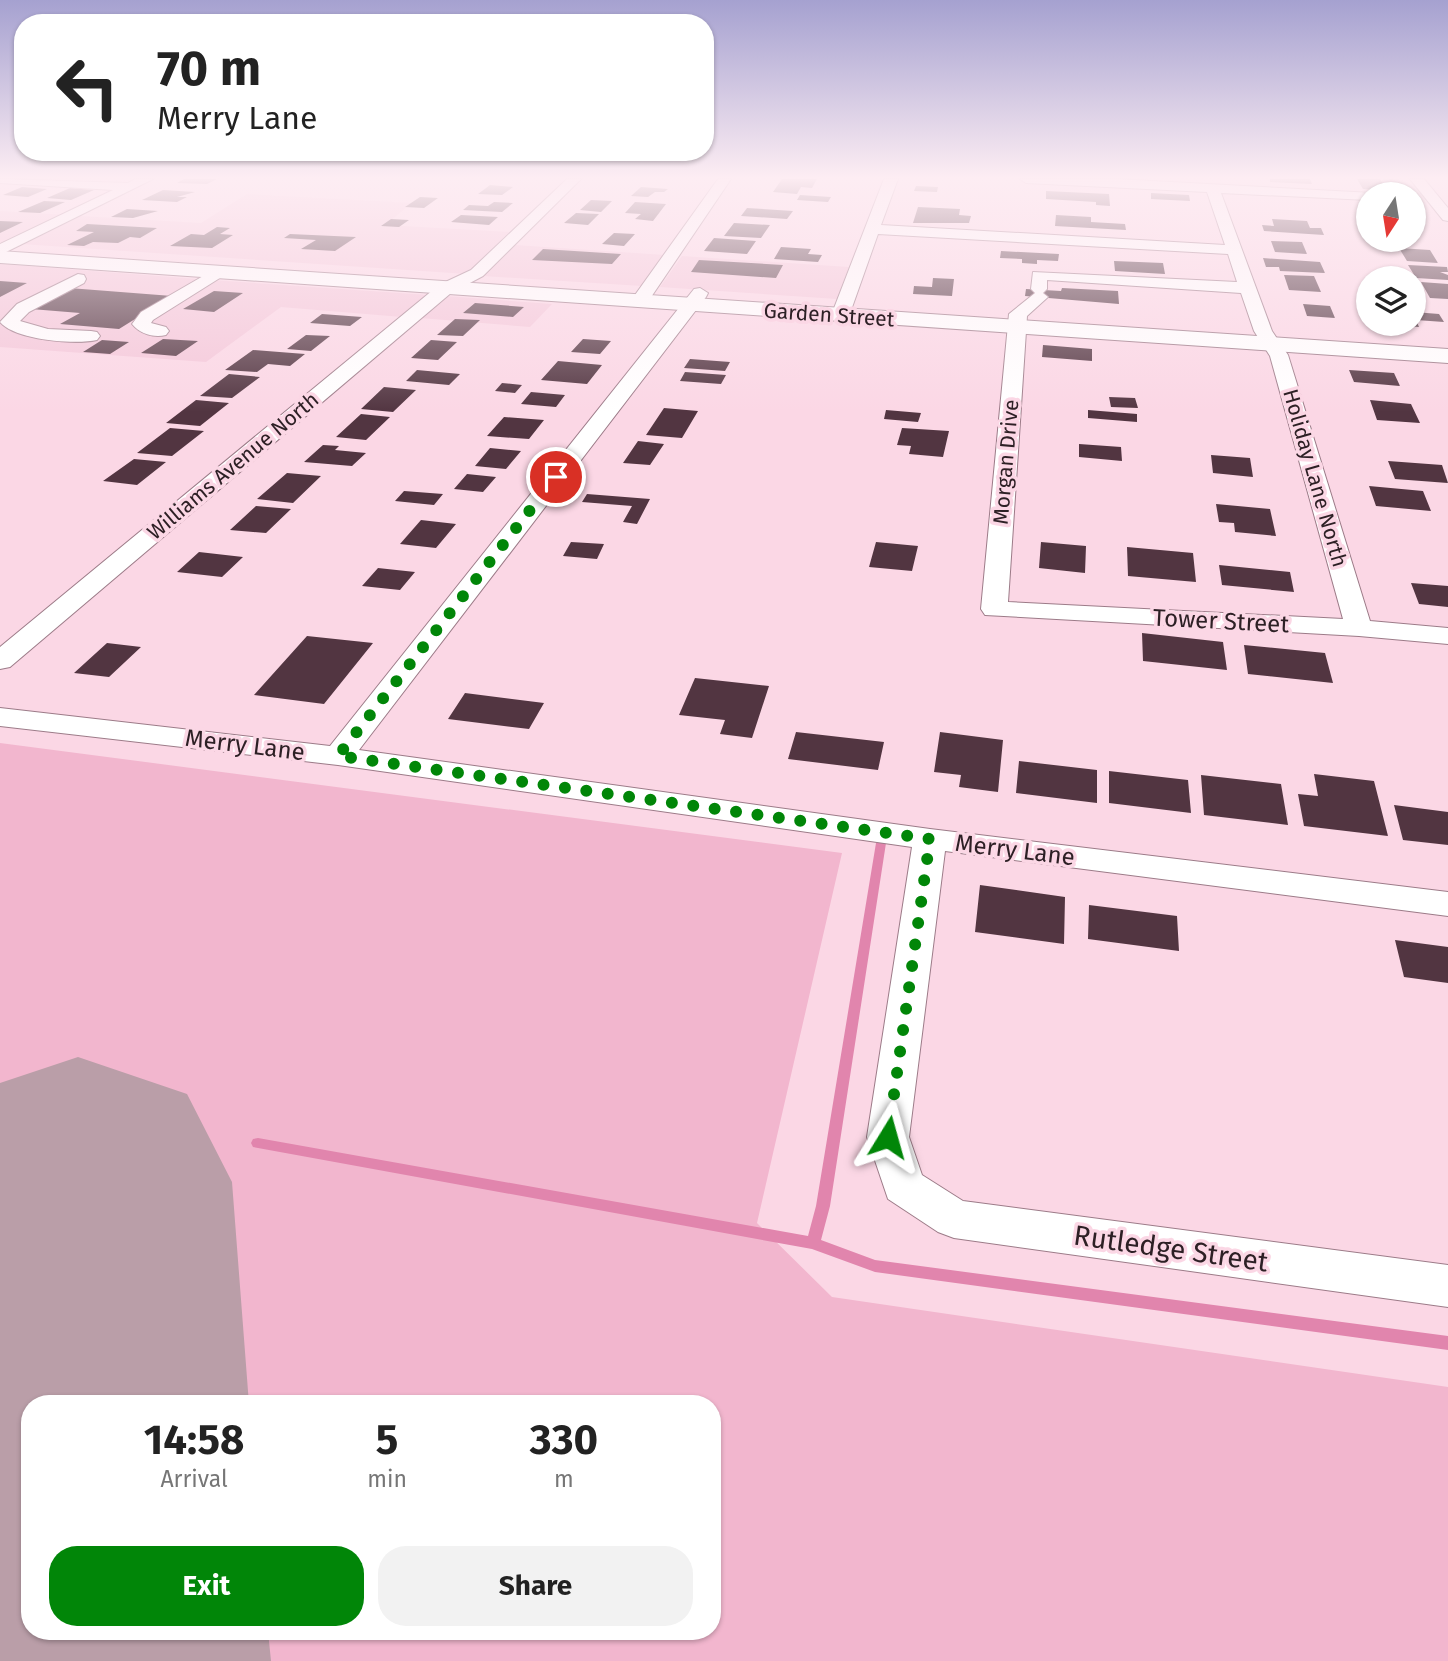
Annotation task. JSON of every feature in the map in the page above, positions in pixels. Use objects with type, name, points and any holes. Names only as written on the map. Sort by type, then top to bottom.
[{"type":"main road","name":"Garden Street","points":[[69,257],[217,273],[298,272],[471,278],[644,296]]},
{"type":"main road","name":"Garden Street","points":[[99,257],[298,272],[445,289],[695,299],[1266,338],[1448,356]]},
{"type":"main road","name":"Garden Street","points":[[1266,338],[1448,343]]},
{"type":"street","points":[[471,278],[494,257]]},
{"type":"street","points":[[644,296],[671,257]]},
{"type":"street","points":[[843,310],[861,257]]},
{"type":"street","name":"Holiday Lane North","points":[[1237,257],[1266,338],[1279,355],[1359,628]]},
{"type":"street","points":[[160,331],[148,330],[141,324],[147,316],[217,273]]},
{"type":"street","points":[[1017,321],[1039,293],[1039,275],[1249,288]]},
{"type":"street","name":"Williams Avenue North","points":[[0,662],[445,289],[471,278]]},
{"type":"street","points":[[78,279],[23,308],[9,322],[18,328],[36,332],[92,336]]},
{"type":"street","points":[[338,756],[695,299]]},
{"type":"street","name":"Morgan Drive","points":[[994,609],[1017,321]]},
{"type":"street","name":"Tower Street","points":[[994,609],[1359,628],[1448,636]]},
{"type":"street","name":"Merry Lane","points":[[0,716],[338,756],[930,839],[1448,904]]},
{"type":"street","name":"Rutledge Street","points":[[930,839],[888,1137],[904,1186],[954,1219],[1448,1286]]},
{"type":"shaded area","points":[[207,257],[486,257],[467,274]]},
{"type":"shaded area","points":[[503,257],[664,257],[642,286],[483,276]]},
{"type":"shaded area","points":[[682,257],[849,267],[837,299],[660,287]]},
{"type":"shaded area","points":[[0,264],[429,295],[402,317],[281,307],[206,362],[0,347]]},
{"type":"shaded area","points":[[446,296],[552,304],[530,327],[420,318]]},
{"type":"shaded area","points":[[0,743],[842,853],[757,1223],[832,1297],[1448,1387],[1448,1661],[219,1661],[218,1640],[721,1640],[721,1395],[201,1395],[183,1104],[0,1146]]},
{"type":"building","points":[[535,257],[619,257],[612,264],[532,260]]},
{"type":"building","points":[[775,257],[821,257],[818,262],[774,259]]},
{"type":"building","points":[[1059,257],[1058,261],[1037,260],[1037,264],[1022,263],[1022,259],[1000,258]]},
{"type":"building","points":[[1404,257],[1434,257],[1438,263],[1407,261]]},
{"type":"building","points":[[1263,258],[1320,262],[1325,273],[1280,271],[1279,267],[1266,267]]},
{"type":"building","points":[[699,260],[783,265],[776,278],[691,272]]},
{"type":"building","points":[[1114,261],[1163,263],[1165,274],[1115,271]]},
{"type":"building","points":[[1408,265],[1447,267],[1448,272],[1440,272],[1448,275],[1448,280],[1426,279],[1426,266]]},
{"type":"building","points":[[1284,275],[1314,276],[1321,292],[1289,290]]},
{"type":"building","points":[[933,278],[954,279],[952,296],[913,294],[914,286],[932,287]]},
{"type":"building","points":[[0,281],[27,283],[0,297]]},
{"type":"building","points":[[1426,282],[1448,284],[1448,299],[1430,298],[1426,291]]},
{"type":"building","points":[[69,288],[172,296],[119,329],[60,324],[80,313],[31,309]]},
{"type":"building","points":[[1062,288],[1118,291],[1119,304],[1025,296],[1026,289],[1061,291]]},
{"type":"building","points":[[214,291],[243,293],[214,312],[183,309]]},
{"type":"building","points":[[475,303],[524,307],[513,317],[463,313]]},
{"type":"building","points":[[1303,304],[1330,306],[1335,318],[1307,316]]},
{"type":"building","points":[[1426,313],[1439,314],[1444,322],[1426,321]]},
{"type":"building","points":[[322,314],[362,317],[350,326],[310,323]]},
{"type":"building","points":[[455,319],[480,320],[463,336],[437,335]]},
{"type":"building","points":[[306,335],[330,336],[311,351],[287,349]]},
{"type":"building","points":[[163,339],[198,341],[176,356],[141,353]]},
{"type":"building","points":[[583,339],[611,341],[600,354],[571,352]]},
{"type":"building","points":[[102,340],[129,342],[110,354],[83,352]]},
{"type":"building","points":[[431,340],[457,342],[438,360],[411,358]]},
{"type":"building","points":[[1043,345],[1092,349],[1092,361],[1042,357]]},
{"type":"building","points":[[253,350],[305,354],[290,366],[268,364],[257,372],[225,370]]},
{"type":"building","points":[[690,359],[730,362],[725,371],[684,368]]},
{"type":"building","points":[[558,361],[602,365],[587,384],[541,380]]},
{"type":"building","points":[[417,370],[460,374],[449,385],[406,381]]},
{"type":"building","points":[[1349,370],[1394,373],[1400,386],[1354,382]]},
{"type":"building","points":[[685,372],[726,375],[721,384],[680,381]]},
{"type":"building","points":[[229,374],[260,377],[232,398],[200,396]]},
{"type":"building","points":[[502,383],[522,385],[515,393],[495,391]]},
{"type":"building","points":[[384,387],[416,390],[393,412],[361,409]]},
{"type":"building","points":[[531,392],[565,395],[556,407],[521,404]]},
{"type":"building","points":[[1109,397],[1135,398],[1138,408],[1111,407]]},
{"type":"building","points":[[196,400],[229,403],[200,426],[166,423]]},
{"type":"building","points":[[1370,400],[1411,404],[1420,423],[1377,420]]},
{"type":"building","points":[[664,408],[698,411],[682,438],[646,435]]},
{"type":"building","points":[[886,410],[921,413],[918,422],[884,419]]},
{"type":"building","points":[[1088,410],[1137,414],[1137,422],[1088,418]]},
{"type":"building","points":[[361,414],[390,417],[366,440],[336,437]]},
{"type":"building","points":[[504,417],[544,420],[529,439],[487,436]]},
{"type":"building","points":[[170,428],[204,431],[172,456],[137,453]]},
{"type":"building","points":[[902,428],[949,431],[943,457],[909,454],[911,446],[897,445]]},
{"type":"building","points":[[638,441],[664,444],[650,465],[623,463]]},
{"type":"building","points":[[1079,444],[1121,447],[1122,461],[1079,457]]},
{"type":"building","points":[[323,445],[339,446],[335,450],[366,453],[352,466],[304,462]]},
{"type":"building","points":[[490,448],[521,451],[506,469],[475,466]]},
{"type":"building","points":[[1211,455],[1250,458],[1253,477],[1213,473]]},
{"type":"building","points":[[134,459],[166,462],[137,485],[103,481]]},
{"type":"building","points":[[1388,461],[1442,465],[1448,483],[1395,479]]},
{"type":"building","points":[[287,473],[321,476],[293,503],[257,499]]},
{"type":"building","points":[[467,474],[496,477],[483,492],[454,489]]},
{"type":"building","points":[[1369,486],[1423,491],[1431,511],[1376,506]]},
{"type":"building","points":[[404,491],[443,494],[434,505],[395,501]]},
{"type":"building","points":[[587,494],[650,499],[637,524],[623,522],[632,506],[582,502]]},
{"type":"building","points":[[1216,504],[1270,509],[1276,536],[1235,532],[1234,523],[1219,522]]},
{"type":"building","points":[[256,506],[291,509],[266,533],[230,530]]},
{"type":"building","points":[[421,520],[456,524],[436,548],[400,544]]},
{"type":"building","points":[[571,542],[604,544],[597,559],[563,556]]},
{"type":"building","points":[[876,542],[918,546],[912,571],[869,567]]},
{"type":"building","points":[[1041,542],[1086,546],[1085,573],[1039,568]]},
{"type":"building","points":[[1127,547],[1193,553],[1196,582],[1128,576]]},
{"type":"building","points":[[199,552],[243,557],[222,577],[177,572]]},
{"type":"building","points":[[1219,565],[1290,572],[1294,592],[1222,585]]},
{"type":"building","points":[[378,568],[415,572],[400,590],[362,586]]},
{"type":"building","points":[[1411,583],[1448,586],[1448,607],[1419,604]]},
{"type":"building","points":[[1142,633],[1223,642],[1227,670],[1143,661]]},
{"type":"building","points":[[307,636],[373,643],[324,704],[254,695]]},
{"type":"building","points":[[107,643],[141,647],[109,677],[74,673]]},
{"type":"building","points":[[1244,645],[1325,653],[1333,683],[1248,674]]},
{"type":"building","points":[[695,678],[769,686],[752,738],[720,734],[725,720],[679,715]]},
{"type":"building","points":[[465,693],[544,703],[529,729],[448,719]]},
{"type":"building","points":[[796,732],[884,742],[878,770],[788,759]]},
{"type":"building","points":[[940,732],[1003,740],[998,792],[959,787],[961,775],[934,772]]},
{"type":"building","points":[[1019,761],[1097,770],[1097,803],[1016,793]]},
{"type":"building","points":[[1109,771],[1188,780],[1191,813],[1109,803]]},
{"type":"building","points":[[1314,774],[1374,781],[1388,836],[1304,826],[1298,794],[1318,796]]},
{"type":"building","points":[[1201,775],[1281,784],[1288,825],[1204,815]]},
{"type":"building","points":[[1394,805],[1448,812],[1448,845],[1403,840]]},
{"type":"building","points":[[980,885],[1065,897],[1064,944],[975,932]]},
{"type":"building","points":[[1089,905],[1177,916],[1179,951],[1088,939]]},
{"type":"building","points":[[1395,940],[1448,947],[1448,983],[1404,977]]},
{"type":"waterway","points":[[813,1243],[823,1206],[881,843]]},
{"type":"waterway","points":[[258,1143],[813,1243]]},
{"type":"waterway","points":[[813,1243],[875,1266],[1448,1343]]},
{"type":"taxiway","points":[[0,1204],[78,1182]]},
{"type":"runway","points":[[72,1395],[78,1182]]},
{"type":"runway","points":[[66,1661],[67,1640]]},
{"type":"route","points":[[556,477],[338,756],[930,839],[888,1137]]}]
